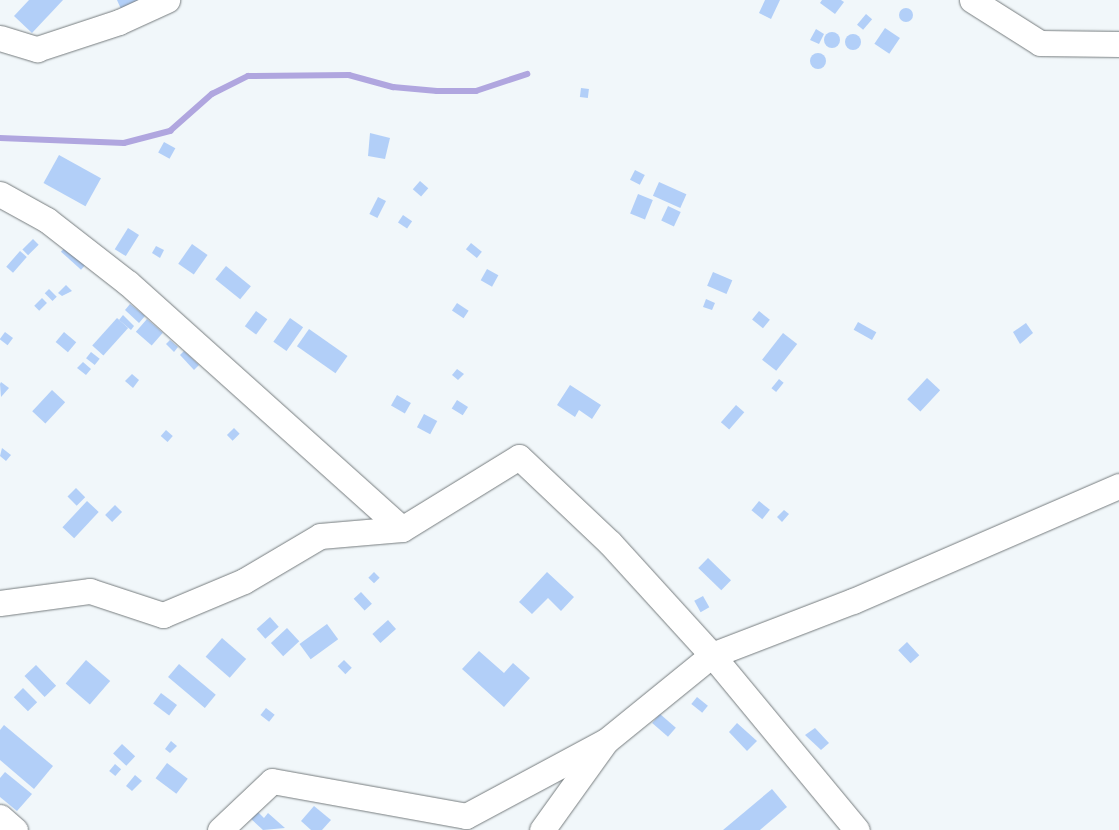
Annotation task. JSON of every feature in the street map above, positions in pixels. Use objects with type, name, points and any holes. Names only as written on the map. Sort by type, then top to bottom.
[{"type":"street","points":[[0,38],[37,49],[119,22],[167,0]]},
{"type":"street","points":[[972,0],[1040,43],[1119,44]]},
{"type":"street","points":[[0,194],[47,220],[128,283],[402,528]]},
{"type":"street","points":[[0,603],[90,591],[163,614],[244,581],[320,536],[402,528],[519,457],[610,544],[712,655],[857,830]]},
{"type":"street","points":[[220,830],[272,781],[466,816],[606,741],[712,655],[853,601],[1119,486]]},
{"type":"street","points":[[542,830],[606,741]]},
{"type":"street","points":[[0,817],[15,830]]},
{"type":"building","points":[[29,0],[63,0],[32,33],[14,16]]},
{"type":"building","points":[[117,0],[167,0],[125,18]]},
{"type":"building","points":[[765,0],[780,0],[771,19],[759,13]]},
{"type":"building","points":[[822,0],[841,0],[844,2],[835,14],[820,3]]},
{"type":"building","points":[[903,8],[909,8],[913,15],[909,22],[903,22],[899,18],[899,12]]},
{"type":"building","points":[[866,14],[872,19],[863,30],[857,25]]},
{"type":"building","points":[[885,28],[900,38],[889,54],[874,44]]},
{"type":"building","points":[[816,29],[824,34],[819,44],[810,40]]},
{"type":"building","points":[[829,32],[835,32],[840,37],[838,46],[829,48],[824,43],[824,37]]},
{"type":"building","points":[[853,34],[859,36],[861,42],[859,48],[853,50],[847,48],[845,42],[847,36]]},
{"type":"building","points":[[818,53],[826,61],[818,69],[810,61]]},
{"type":"building","points":[[581,88],[589,89],[588,98],[580,97]]},
{"type":"building","points":[[370,133],[390,138],[385,159],[368,156]]},
{"type":"building","points":[[164,142],[175,148],[170,159],[158,152]]},
{"type":"building","points":[[59,155],[101,178],[85,206],[43,183]]},
{"type":"building","points":[[635,170],[645,175],[640,185],[630,180]]},
{"type":"building","points":[[420,181],[428,188],[421,197],[413,189]]},
{"type":"building","points":[[659,182],[686,194],[680,208],[653,196]]},
{"type":"building","points":[[638,194],[653,200],[645,219],[630,213]]},
{"type":"building","points":[[378,197],[386,201],[377,218],[369,214]]},
{"type":"building","points":[[668,206],[681,212],[674,226],[661,221]]},
{"type":"building","points":[[403,215],[412,221],[407,229],[398,222]]},
{"type":"building","points":[[128,228],[139,235],[126,256],[115,249]]},
{"type":"building","points":[[33,239],[39,245],[28,255],[22,250]]},
{"type":"building","points":[[471,243],[482,252],[477,258],[466,249]]},
{"type":"building","points":[[192,244],[208,255],[194,275],[178,264]]},
{"type":"building","points":[[67,245],[87,263],[81,270],[61,252]]},
{"type":"building","points":[[156,246],[164,250],[160,258],[152,253]]},
{"type":"building","points":[[20,251],[27,257],[13,273],[6,267]]},
{"type":"building","points":[[226,266],[251,286],[240,299],[215,279]]},
{"type":"building","points":[[487,269],[498,275],[492,287],[481,280]]},
{"type":"building","points":[[713,272],[732,280],[726,294],[707,286]]},
{"type":"building","points":[[66,285],[72,291],[62,296],[58,293]]},
{"type":"building","points":[[49,289],[57,297],[53,301],[45,293]]},
{"type":"building","points":[[42,298],[47,303],[39,311],[34,306]]},
{"type":"building","points":[[706,299],[715,303],[712,310],[703,307]]},
{"type":"building","points":[[457,303],[469,311],[464,318],[452,310]]},
{"type":"building","points":[[130,304],[145,316],[139,323],[125,310]]},
{"type":"building","points":[[256,311],[267,319],[256,335],[245,326]]},
{"type":"building","points":[[759,311],[770,320],[763,328],[752,320]]},
{"type":"building","points":[[123,315],[134,326],[131,330],[119,320]]},
{"type":"building","points":[[117,318],[128,328],[103,356],[92,345]]},
{"type":"building","points":[[290,318],[303,327],[286,351],[273,342]]},
{"type":"building","points":[[147,319],[163,333],[152,346],[136,332]]},
{"type":"building","points":[[858,322],[876,332],[872,340],[854,330]]},
{"type":"building","points":[[1026,323],[1033,333],[1020,344],[1013,332]]},
{"type":"building","points":[[309,329],[348,356],[335,373],[297,346]]},
{"type":"building","points":[[5,332],[13,338],[8,345],[0,340]]},
{"type":"building","points":[[64,332],[76,342],[68,352],[56,342]]},
{"type":"building","points":[[783,333],[797,344],[776,371],[762,360]]},
{"type":"building","points":[[170,340],[178,347],[174,352],[166,344]]},
{"type":"building","points":[[184,351],[199,365],[194,370],[180,355]]},
{"type":"building","points":[[91,352],[100,359],[95,365],[86,358]]},
{"type":"building","points":[[83,362],[91,369],[86,375],[77,368]]},
{"type":"building","points":[[457,369],[464,374],[458,380],[452,375]]},
{"type":"building","points":[[132,374],[139,380],[133,388],[125,381]]},
{"type":"building","points":[[927,378],[940,390],[920,411],[907,399]]},
{"type":"building","points":[[779,379],[784,383],[776,392],[771,388]]},
{"type":"building","points":[[1,382],[9,388],[1,397],[0,384]]},
{"type":"building","points":[[570,385],[601,405],[592,419],[579,410],[575,417],[557,405]]},
{"type":"building","points":[[52,390],[65,402],[45,423],[32,411]]},
{"type":"building","points":[[397,395],[411,403],[405,413],[391,405]]},
{"type":"building","points":[[457,400],[468,407],[463,415],[452,408]]},
{"type":"building","points":[[736,405],[744,412],[729,430],[721,422]]},
{"type":"building","points":[[424,414],[437,421],[430,434],[417,427]]},
{"type":"building","points":[[234,428],[240,434],[233,441],[227,435]]},
{"type":"building","points":[[166,430],[173,436],[168,442],[161,436]]},
{"type":"building","points":[[2,448],[11,455],[6,461],[0,456]]},
{"type":"building","points":[[76,488],[85,497],[77,506],[68,496]]},
{"type":"building","points":[[87,501],[99,512],[74,538],[62,527]]},
{"type":"building","points":[[759,501],[770,510],[762,519],[751,510]]},
{"type":"building","points":[[115,505],[122,512],[112,522],[105,515]]},
{"type":"building","points":[[784,510],[789,514],[782,522],[777,517]]},
{"type":"building","points":[[708,558],[731,580],[721,590],[698,568]]},
{"type":"building","points":[[374,572],[380,578],[374,583],[368,578]]},
{"type":"building","points":[[547,572],[574,597],[561,611],[548,598],[532,614],[519,602]]},
{"type":"building","points":[[361,592],[372,604],[365,611],[354,599]]},
{"type":"building","points":[[703,596],[709,607],[701,612],[694,601]]},
{"type":"building","points":[[270,617],[279,627],[265,639],[257,629]]},
{"type":"building","points":[[388,620],[396,629],[380,643],[372,634]]},
{"type":"building","points":[[327,624],[338,639],[311,659],[299,644]]},
{"type":"building","points":[[287,628],[299,641],[283,656],[271,643]]},
{"type":"building","points":[[222,638],[246,659],[230,678],[206,657]]},
{"type":"building","points":[[907,642],[919,655],[910,663],[898,650]]},
{"type":"building","points":[[479,651],[504,673],[513,663],[530,678],[504,707],[462,669]]},
{"type":"building","points":[[86,660],[110,681],[90,704],[66,683]]},
{"type":"building","points":[[344,660],[352,668],[345,674],[338,666]]},
{"type":"building","points":[[179,664],[216,695],[205,708],[168,677]]},
{"type":"building","points":[[36,665],[56,686],[45,697],[24,676]]},
{"type":"building","points":[[23,688],[37,702],[28,711],[14,697]]},
{"type":"building","points":[[161,693],[177,705],[169,715],[153,703]]},
{"type":"building","points":[[697,697],[708,706],[702,713],[691,704]]},
{"type":"building","points":[[266,708],[275,715],[269,722],[260,715]]},
{"type":"building","points":[[660,714],[676,728],[668,737],[652,723]]},
{"type":"building","points":[[737,723],[757,741],[747,751],[729,732]]},
{"type":"building","points":[[4,725],[53,766],[34,789],[0,760],[0,730]]},
{"type":"building","points":[[815,728],[829,743],[821,750],[805,735]]},
{"type":"building","points":[[171,741],[177,746],[170,753],[165,749]]},
{"type":"building","points":[[122,744],[135,756],[126,766],[113,754]]},
{"type":"building","points":[[167,763],[188,779],[176,794],[156,778]]},
{"type":"building","points":[[115,764],[121,769],[115,776],[109,771]]},
{"type":"building","points":[[5,772],[32,794],[17,811],[0,797],[0,778]]},
{"type":"building","points":[[135,775],[142,781],[132,791],[126,786]]},
{"type":"building","points":[[772,789],[787,807],[760,830],[723,830]]},
{"type":"building","points":[[314,806],[331,820],[322,830],[311,830],[301,821]]},
{"type":"building","points":[[257,811],[264,818],[268,813],[285,828],[263,830],[250,818]]},
{"type":"waterway","points":[[0,138],[124,143],[170,131],[212,94],[248,76],[349,75],[393,87],[437,91],[476,91],[527,74]]}]
